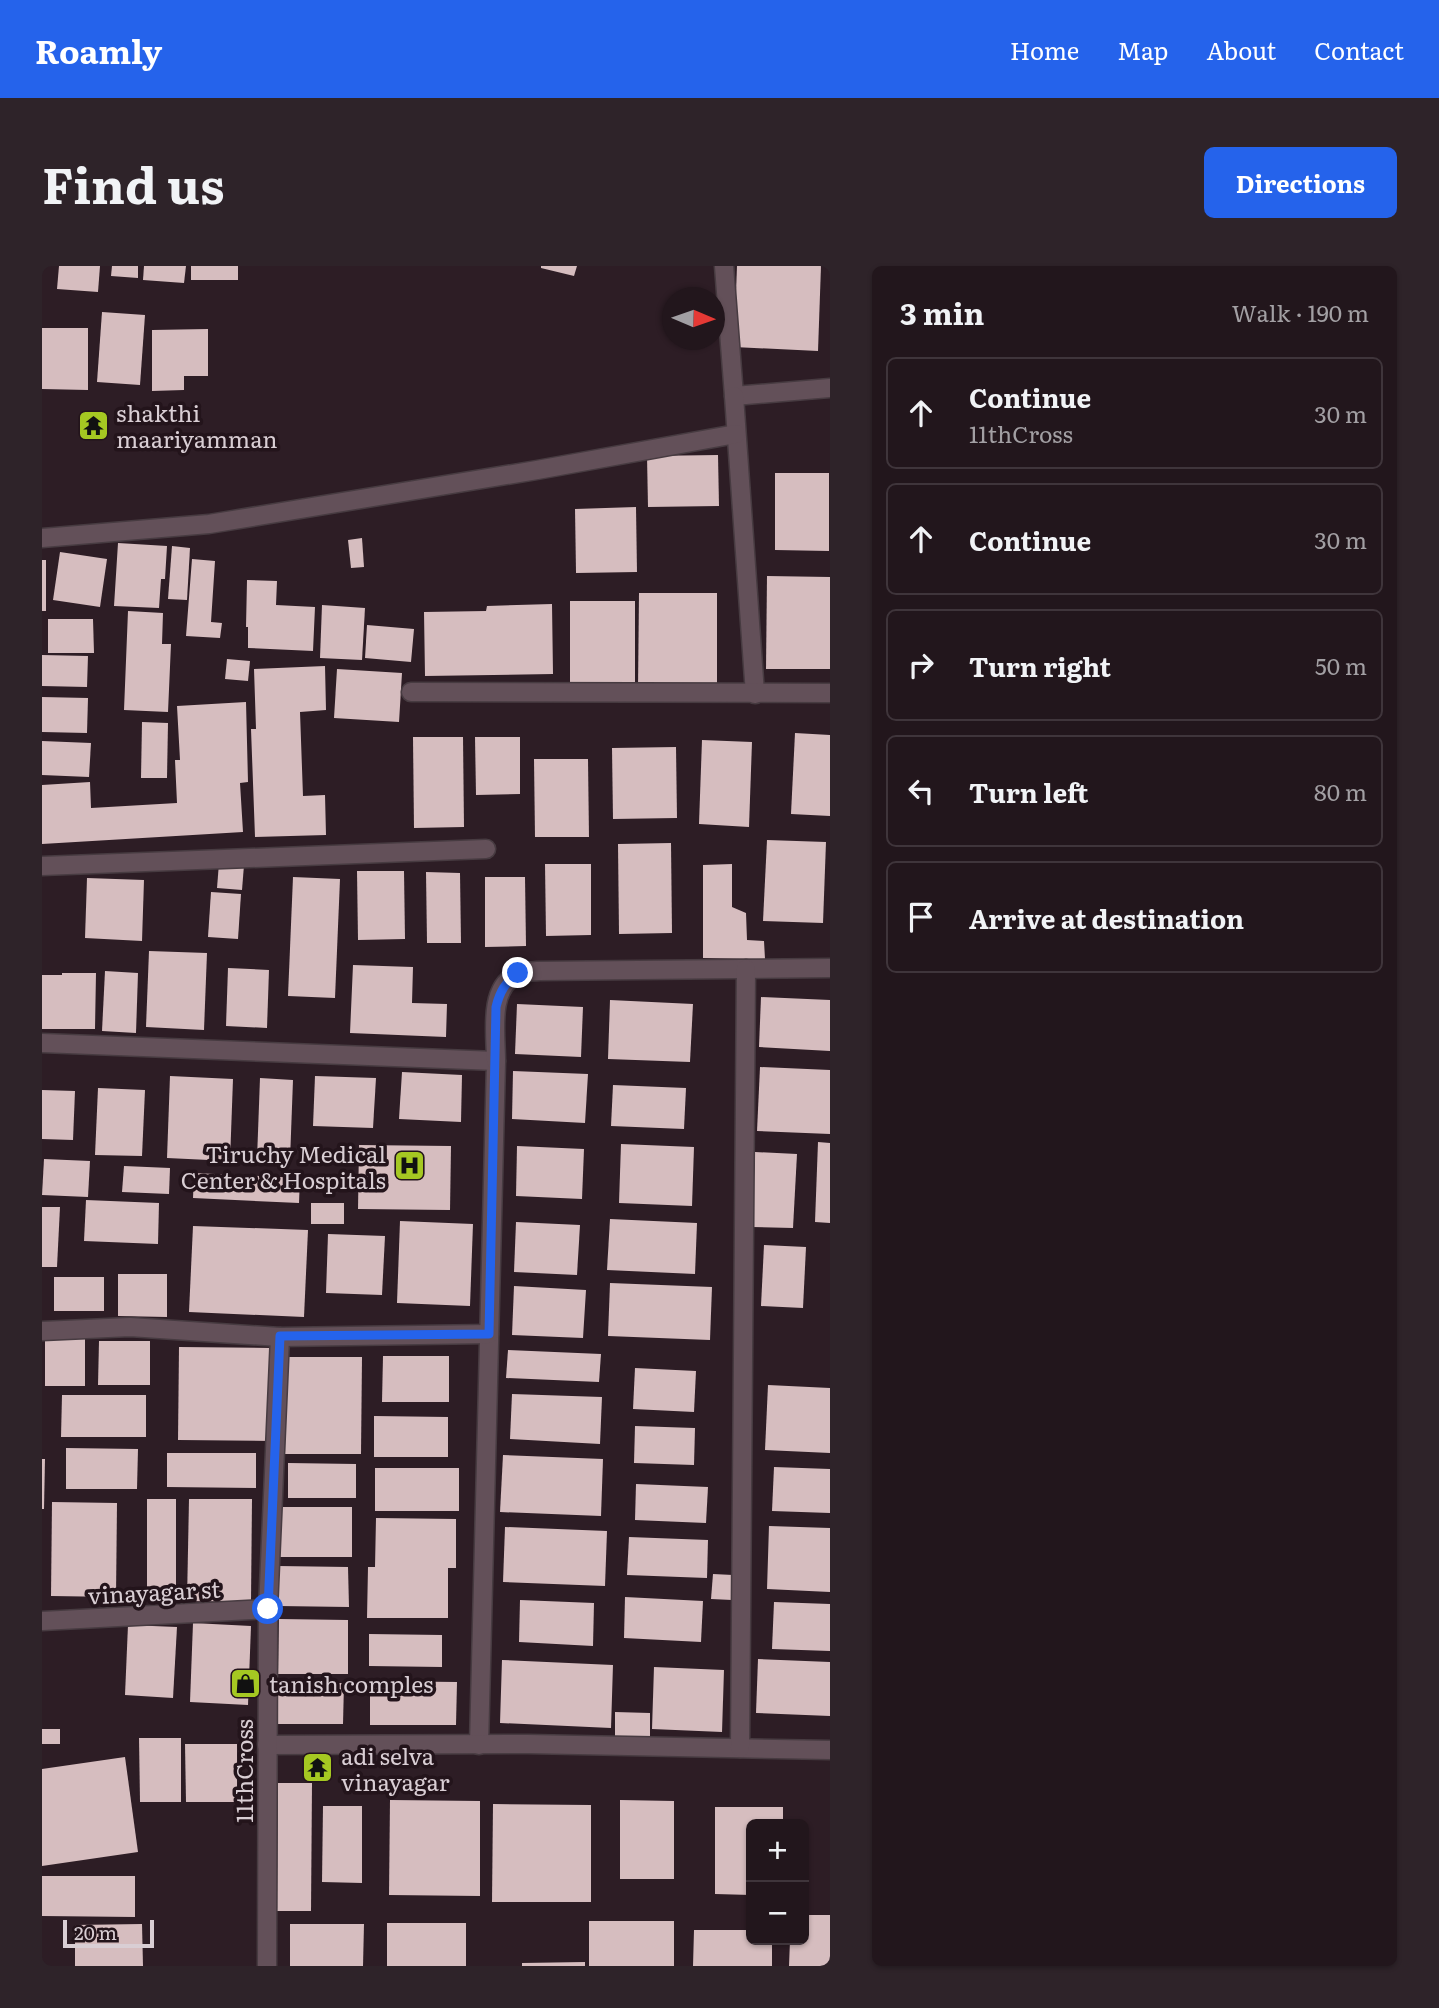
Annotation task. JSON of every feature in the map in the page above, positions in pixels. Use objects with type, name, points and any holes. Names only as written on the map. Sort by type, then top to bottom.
[{"type":"street","points":[[724,266],[755,694]]},
{"type":"street","points":[[734,396],[830,388]]},
{"type":"street","points":[[42,538],[209,524],[736,434]]},
{"type":"street","points":[[411,692],[830,693]]},
{"type":"street","points":[[42,866],[486,849]]},
{"type":"street","points":[[479,1745],[496,1007],[499,992],[507,981],[518,973],[538,971],[830,968]]},
{"type":"street","points":[[740,1748],[746,969]]},
{"type":"street","points":[[42,1043],[496,1061]]},
{"type":"street","points":[[42,1331],[130,1327],[280,1336],[489,1334]]},
{"type":"street","name":"11thCross","points":[[267,1966],[268,1609],[280,1336]]},
{"type":"street","name":"vinayagar st","points":[[42,1621],[268,1609]]},
{"type":"street","points":[[267,1745],[830,1750]]},
{"type":"building","points":[[59,266],[100,266],[98,292],[57,289]]},
{"type":"building","points":[[112,266],[138,266],[138,278],[111,276]]},
{"type":"building","points":[[144,266],[186,266],[184,283],[143,280]]},
{"type":"building","points":[[191,266],[238,266],[238,280],[191,280]]},
{"type":"building","points":[[541,266],[577,266],[574,276]]},
{"type":"building","points":[[737,266],[821,266],[818,351],[734,347]]},
{"type":"building","points":[[102,312],[145,315],[140,385],[97,382]]},
{"type":"building","points":[[42,328],[88,328],[88,390],[42,389]]},
{"type":"building","points":[[208,329],[208,376],[184,376],[184,390],[152,391],[152,330]]},
{"type":"building","points":[[718,455],[719,506],[648,507],[647,456]]},
{"type":"building","points":[[775,473],[829,473],[829,551],[775,550]]},
{"type":"building","points":[[636,507],[637,572],[576,573],[575,509]]},
{"type":"building","points":[[362,538],[364,567],[351,568],[348,540]]},
{"type":"building","points":[[118,543],[167,546],[165,579],[161,579],[159,608],[114,606]]},
{"type":"building","points":[[172,546],[190,548],[187,600],[168,599]]},
{"type":"building","points":[[60,552],[107,559],[100,607],[53,600]]},
{"type":"building","points":[[192,559],[215,561],[211,622],[222,623],[220,638],[186,636]]},
{"type":"building","points":[[42,560],[46,560],[46,611],[42,611]]},
{"type":"building","points":[[767,576],[830,577],[830,669],[766,669]]},
{"type":"building","points":[[247,580],[277,581],[276,605],[315,607],[313,651],[248,648]]},
{"type":"building","points":[[639,593],[717,593],[717,688],[638,688]]},
{"type":"building","points":[[570,601],[635,601],[635,687],[570,686]]},
{"type":"building","points":[[552,604],[553,674],[425,676],[424,612],[486,611],[487,606]]},
{"type":"building","points":[[322,605],[365,608],[362,660],[320,658]]},
{"type":"building","points":[[128,611],[163,613],[162,644],[171,644],[168,712],[124,710]]},
{"type":"building","points":[[48,619],[93,619],[94,653],[48,653]]},
{"type":"building","points":[[367,625],[414,629],[411,662],[365,658]]},
{"type":"building","points":[[42,655],[88,656],[87,687],[42,686]]},
{"type":"building","points":[[227,659],[250,661],[248,681],[225,679]]},
{"type":"building","points":[[325,666],[326,710],[300,712],[303,796],[325,795],[326,835],[255,837],[251,729],[256,729],[254,669]]},
{"type":"building","points":[[337,669],[402,673],[399,722],[334,718]]},
{"type":"building","points":[[42,697],[88,698],[87,733],[42,732]]},
{"type":"building","points":[[246,702],[248,782],[240,783],[243,832],[42,844],[42,785],[90,782],[91,808],[177,803],[175,760],[180,760],[177,706]]},
{"type":"building","points":[[142,722],[168,723],[167,778],[141,778]]},
{"type":"building","points":[[795,733],[830,735],[830,816],[791,814]]},
{"type":"building","points":[[413,737],[463,737],[464,827],[414,828]]},
{"type":"building","points":[[475,737],[520,737],[520,794],[476,795]]},
{"type":"building","points":[[702,740],[752,742],[749,827],[699,824]]},
{"type":"building","points":[[42,741],[91,743],[89,777],[42,775]]},
{"type":"building","points":[[676,747],[677,818],[613,819],[612,748]]},
{"type":"building","points":[[534,759],[588,759],[589,837],[535,837]]},
{"type":"building","points":[[767,840],[826,842],[823,923],[763,921]]},
{"type":"building","points":[[671,843],[672,933],[619,934],[618,844]]},
{"type":"building","points":[[219,863],[244,865],[242,890],[217,888]]},
{"type":"building","points":[[545,864],[591,864],[591,935],[546,936]]},
{"type":"building","points":[[732,864],[732,907],[746,913],[747,940],[764,941],[765,959],[703,958],[703,865]]},
{"type":"building","points":[[357,871],[404,871],[405,939],[358,940]]},
{"type":"building","points":[[426,872],[460,873],[461,943],[427,943]]},
{"type":"building","points":[[293,877],[340,879],[335,998],[288,996]]},
{"type":"building","points":[[485,877],[525,877],[526,946],[485,947]]},
{"type":"building","points":[[87,878],[144,880],[142,941],[85,938]]},
{"type":"building","points":[[211,892],[241,894],[238,939],[208,937]]},
{"type":"building","points":[[149,951],[207,953],[204,1030],[146,1027]]},
{"type":"building","points":[[353,965],[413,967],[412,1003],[447,1004],[446,1037],[350,1033]]},
{"type":"building","points":[[228,968],[269,970],[267,1028],[226,1026]]},
{"type":"building","points":[[105,971],[138,973],[136,1033],[102,1031]]},
{"type":"building","points":[[96,973],[95,1029],[42,1029],[42,975]]},
{"type":"building","points":[[761,997],[830,1000],[830,1051],[759,1047]]},
{"type":"building","points":[[610,1000],[693,1004],[690,1062],[608,1059]]},
{"type":"building","points":[[517,1004],[583,1007],[581,1057],[515,1054]]},
{"type":"building","points":[[760,1067],[830,1070],[830,1134],[757,1131]]},
{"type":"building","points":[[513,1071],[588,1074],[585,1123],[512,1119]]},
{"type":"building","points":[[402,1072],[462,1075],[461,1122],[399,1119]]},
{"type":"building","points":[[170,1076],[233,1079],[230,1161],[167,1158]]},
{"type":"building","points":[[315,1076],[376,1078],[373,1128],[313,1126]]},
{"type":"building","points":[[260,1078],[293,1080],[290,1160],[257,1159]]},
{"type":"building","points":[[613,1085],[686,1088],[684,1129],[611,1126]]},
{"type":"building","points":[[98,1088],[145,1090],[142,1156],[95,1155]]},
{"type":"building","points":[[42,1090],[75,1091],[73,1140],[42,1139]]},
{"type":"building","points":[[818,1142],[830,1143],[830,1223],[815,1222]]},
{"type":"building","points":[[621,1144],[694,1147],[692,1206],[619,1203]]},
{"type":"building","points":[[359,1145],[451,1146],[450,1210],[358,1209]]},
{"type":"building","points":[[517,1146],[584,1149],[582,1199],[516,1196]]},
{"type":"building","points":[[755,1152],[797,1154],[793,1228],[752,1227]]},
{"type":"building","points":[[44,1159],[90,1161],[88,1197],[42,1195]]},
{"type":"building","points":[[124,1166],[170,1168],[169,1194],[122,1192]]},
{"type":"building","points":[[194,1173],[300,1178],[299,1203],[193,1198]]},
{"type":"building","points":[[86,1200],[159,1203],[158,1244],[84,1241]]},
{"type":"building","points":[[311,1203],[344,1203],[344,1224],[311,1224]]},
{"type":"building","points":[[42,1207],[60,1207],[57,1267],[42,1267]]},
{"type":"building","points":[[610,1219],[697,1223],[695,1274],[607,1270]]},
{"type":"building","points":[[400,1221],[473,1224],[470,1306],[397,1303]]},
{"type":"building","points":[[516,1222],[580,1225],[577,1275],[514,1272]]},
{"type":"building","points":[[193,1226],[308,1230],[304,1317],[189,1312]]},
{"type":"building","points":[[328,1234],[385,1236],[382,1295],[326,1293]]},
{"type":"building","points":[[764,1245],[806,1247],[803,1308],[761,1306]]},
{"type":"building","points":[[118,1274],[167,1274],[167,1317],[118,1316]]},
{"type":"building","points":[[54,1277],[104,1277],[104,1311],[54,1311]]},
{"type":"building","points":[[610,1283],[712,1287],[710,1340],[608,1336]]},
{"type":"building","points":[[514,1286],[586,1290],[583,1338],[512,1335]]},
{"type":"building","points":[[45,1338],[85,1338],[85,1386],[45,1386]]},
{"type":"building","points":[[99,1341],[150,1341],[150,1385],[98,1385]]},
{"type":"building","points":[[179,1347],[273,1348],[272,1441],[178,1440]]},
{"type":"building","points":[[508,1350],[601,1354],[599,1382],[506,1378]]},
{"type":"building","points":[[383,1356],[449,1356],[449,1402],[382,1402]]},
{"type":"building","points":[[286,1357],[362,1357],[361,1454],[285,1454]]},
{"type":"building","points":[[635,1368],[696,1371],[694,1412],[633,1409]]},
{"type":"building","points":[[768,1385],[830,1388],[830,1453],[765,1450]]},
{"type":"building","points":[[512,1394],[602,1397],[600,1444],[510,1439]]},
{"type":"building","points":[[62,1395],[146,1395],[146,1437],[61,1437]]},
{"type":"building","points":[[374,1416],[448,1417],[448,1457],[374,1457]]},
{"type":"building","points":[[635,1426],[695,1428],[694,1465],[634,1463]]},
{"type":"building","points":[[66,1448],[138,1449],[137,1489],[66,1489]]},
{"type":"building","points":[[167,1453],[256,1453],[256,1488],[167,1487]]},
{"type":"building","points":[[503,1455],[603,1459],[601,1516],[500,1512]]},
{"type":"building","points":[[42,1459],[45,1459],[44,1509],[42,1509]]},
{"type":"building","points":[[288,1463],[356,1464],[356,1498],[288,1498]]},
{"type":"building","points":[[774,1467],[830,1469],[830,1513],[772,1511]]},
{"type":"building","points":[[375,1468],[459,1468],[459,1511],[375,1511]]},
{"type":"building","points":[[636,1484],[708,1487],[706,1523],[635,1520]]},
{"type":"building","points":[[147,1499],[176,1499],[176,1599],[147,1599]]},
{"type":"building","points":[[189,1499],[252,1499],[251,1602],[187,1601]]},
{"type":"building","points":[[52,1502],[117,1503],[116,1597],[51,1596]]},
{"type":"building","points":[[277,1507],[352,1507],[352,1557],[277,1557]]},
{"type":"building","points":[[376,1518],[456,1519],[456,1568],[448,1568],[448,1618],[367,1618],[368,1567],[375,1567]]},
{"type":"building","points":[[769,1526],[830,1528],[830,1592],[767,1589]]},
{"type":"building","points":[[505,1527],[607,1531],[605,1586],[503,1582]]},
{"type":"building","points":[[629,1537],[708,1540],[707,1578],[627,1575]]},
{"type":"building","points":[[278,1566],[348,1567],[349,1607],[278,1606]]},
{"type":"building","points":[[713,1574],[733,1575],[732,1600],[711,1599]]},
{"type":"building","points":[[625,1597],[703,1601],[701,1642],[624,1638]]},
{"type":"building","points":[[520,1600],[594,1603],[593,1646],[519,1642]]},
{"type":"building","points":[[774,1602],[830,1604],[830,1651],[772,1649]]},
{"type":"building","points":[[279,1619],[348,1620],[348,1674],[278,1674]]},
{"type":"building","points":[[193,1623],[251,1626],[248,1705],[190,1702]]},
{"type":"building","points":[[128,1625],[177,1627],[173,1698],[125,1695]]},
{"type":"building","points":[[369,1634],[442,1635],[442,1667],[369,1666]]},
{"type":"building","points":[[758,1659],[830,1662],[830,1716],[756,1713]]},
{"type":"building","points":[[502,1660],[613,1665],[611,1728],[500,1723]]},
{"type":"building","points":[[654,1667],[724,1670],[722,1732],[652,1729]]},
{"type":"building","points":[[370,1681],[457,1682],[456,1725],[370,1725]]},
{"type":"building","points":[[278,1683],[344,1683],[343,1724],[277,1724]]},
{"type":"building","points":[[615,1712],[650,1713],[650,1741],[615,1741]]},
{"type":"building","points":[[42,1729],[60,1729],[60,1744],[42,1744]]},
{"type":"building","points":[[139,1738],[181,1738],[181,1802],[140,1802]]},
{"type":"building","points":[[185,1744],[237,1744],[237,1802],[186,1802]]},
{"type":"building","points":[[125,1757],[138,1852],[42,1866],[42,1769]]},
{"type":"building","points":[[278,1783],[312,1783],[311,1911],[277,1911]]},
{"type":"building","points":[[390,1800],[480,1801],[480,1896],[389,1895]]},
{"type":"building","points":[[620,1800],[674,1801],[674,1879],[620,1879]]},
{"type":"building","points":[[493,1804],[591,1805],[591,1902],[492,1902]]},
{"type":"building","points":[[323,1806],[362,1806],[362,1883],[322,1882]]},
{"type":"building","points":[[715,1807],[783,1807],[783,1819],[746,1819],[746,1895],[715,1894]]},
{"type":"building","points":[[42,1876],[135,1876],[135,1917],[42,1916]]},
{"type":"building","points":[[809,1915],[830,1915],[830,1966],[789,1966],[790,1945],[809,1945]]},
{"type":"building","points":[[589,1921],[674,1921],[674,1966],[589,1966]]},
{"type":"building","points":[[387,1923],[466,1923],[466,1966],[387,1966]]},
{"type":"building","points":[[142,1924],[143,1966],[75,1966],[75,1925]]},
{"type":"building","points":[[290,1924],[364,1924],[363,1966],[290,1966]]},
{"type":"building","points":[[694,1930],[746,1930],[746,1945],[772,1945],[772,1966],[693,1966]]},
{"type":"building","points":[[585,1962],[585,1966],[522,1966],[522,1963]]},
{"type":"place","name":"shakthi maariyamman","points":[[93,425]]},
{"type":"place","name":"Tiruchy Medical Center & Hospitals","points":[[409,1166]]},
{"type":"place","name":"tanish comples","points":[[246,1683]]},
{"type":"place","name":"adi selva vinayagar","points":[[318,1768]]},
{"type":"route","points":[[268,1609],[280,1336],[489,1334],[496,1007],[499,992],[507,981],[518,973]]}]
